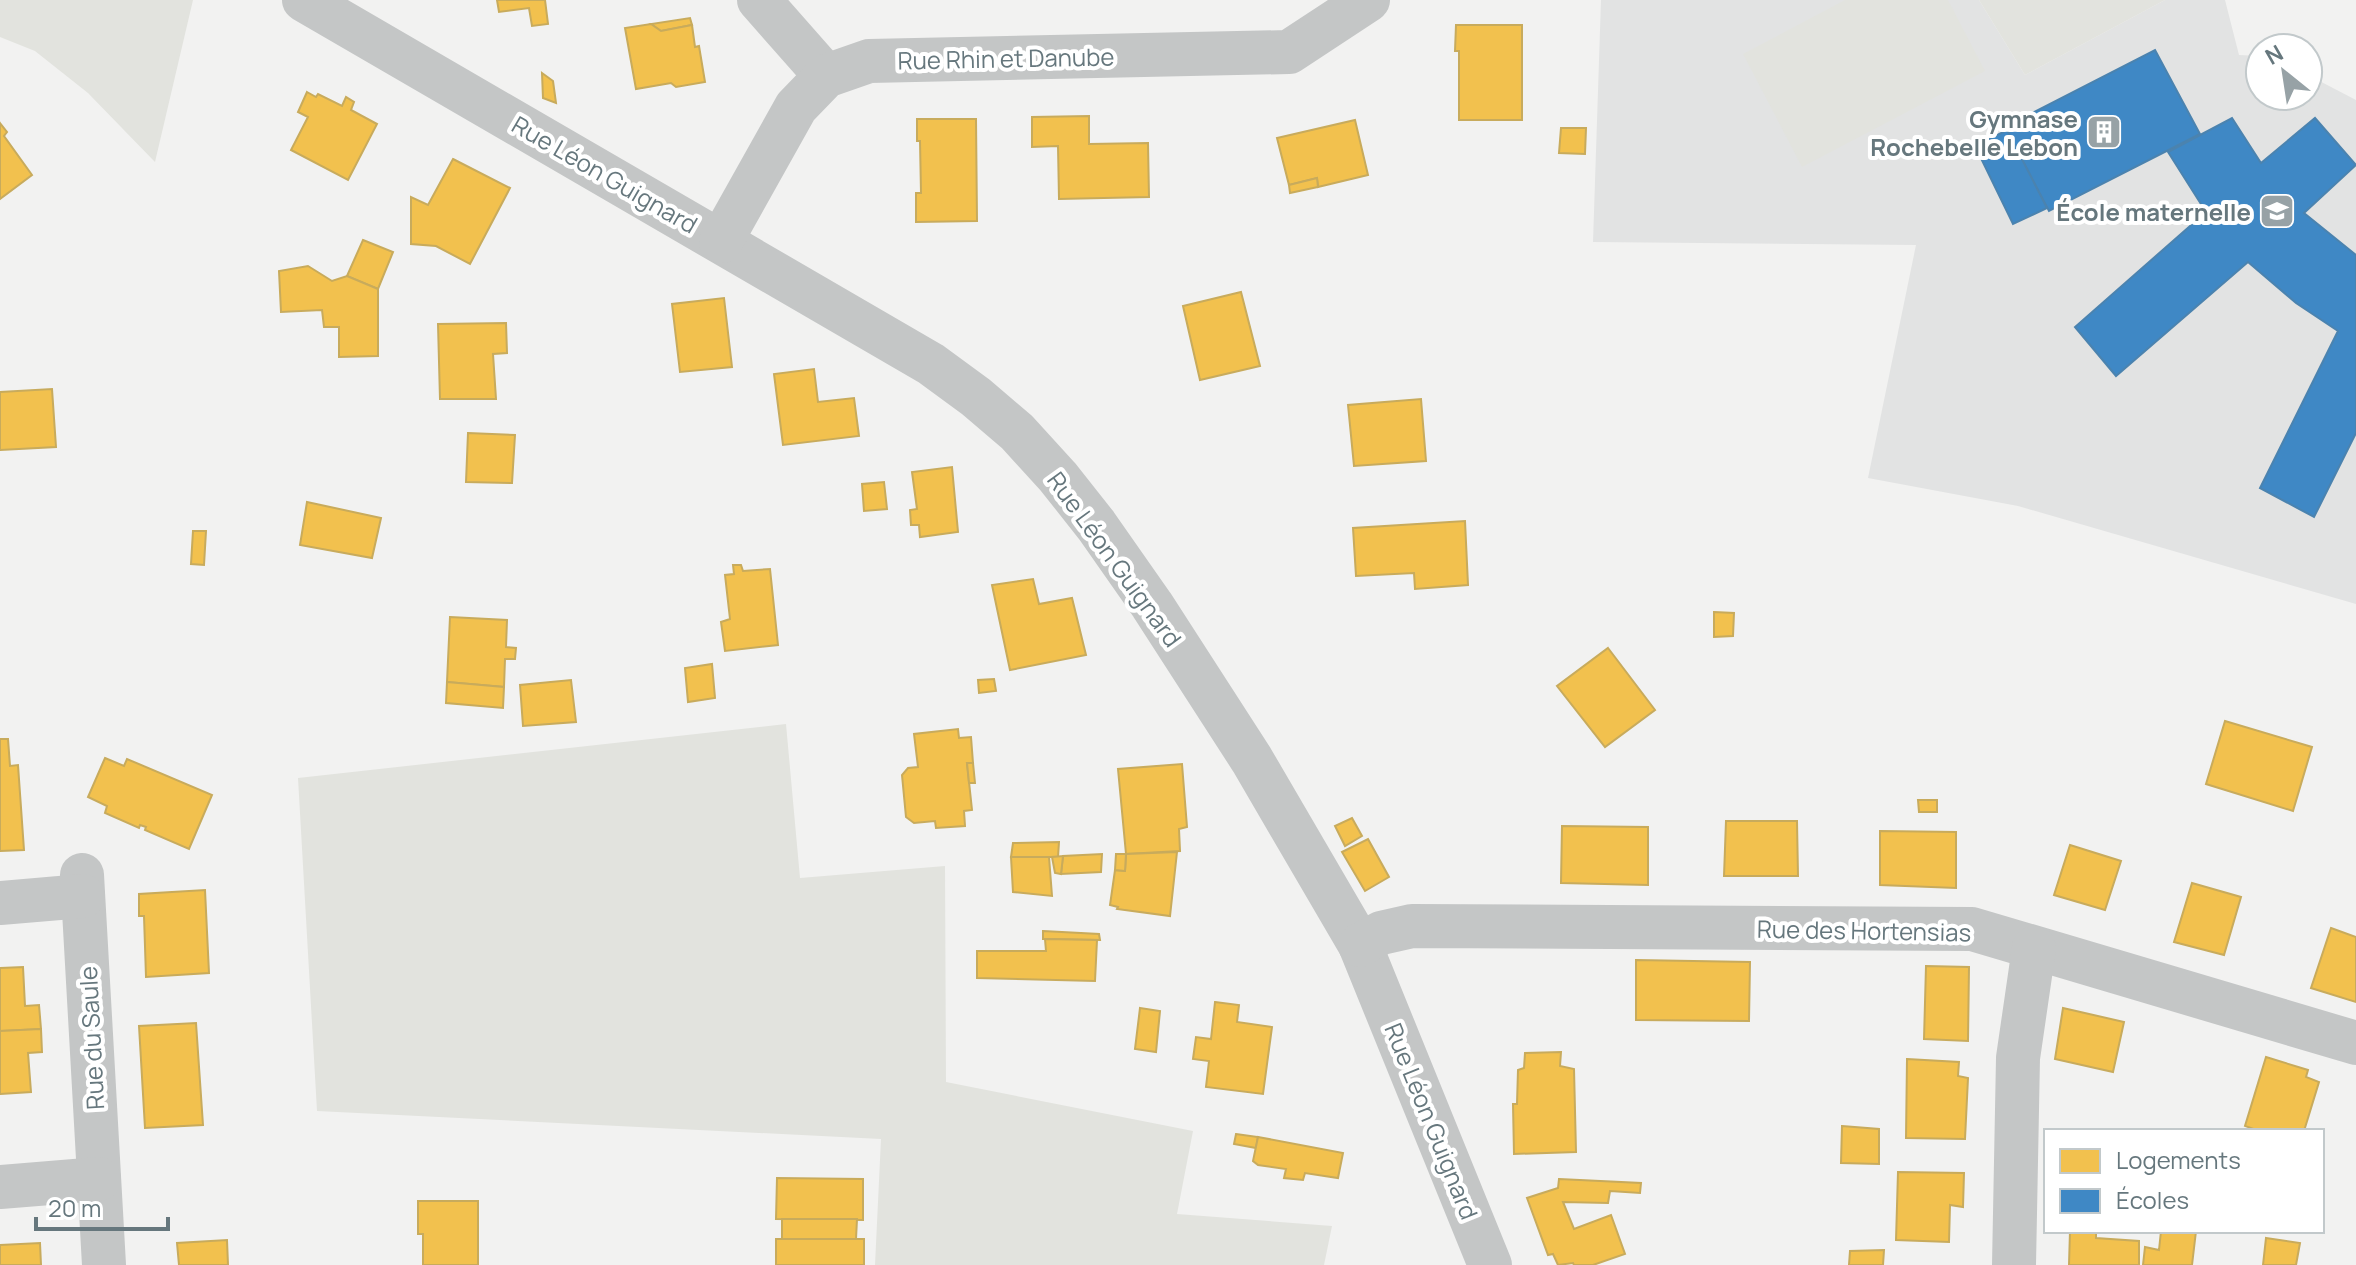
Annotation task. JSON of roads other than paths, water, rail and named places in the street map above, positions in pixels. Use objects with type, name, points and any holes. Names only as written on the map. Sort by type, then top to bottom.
[{"type":"street","name":"Rue Léon Guignard","points":[[304,0],[931,364],[1017,432],[1058,477],[1112,548],[1206,687],[1276,799],[1360,945],[1490,1265]]},
{"type":"street","points":[[759,0],[826,76]]},
{"type":"street","name":"Rue Rhin et Danube","points":[[721,241],[796,107],[826,76],[869,61],[1289,52],[1368,0]]},
{"type":"street","name":"Rue du Saule","points":[[0,903],[83,886],[104,1265]]},
{"type":"street","name":"Rue des Hortensias","points":[[1360,945],[1381,933],[1412,926],[1972,929],[2356,1043]]},
{"type":"street","points":[[2014,1265],[2018,1058],[2034,948]]},
{"type":"street","points":[[0,1187],[99,1179]]},
{"type":"place","name":"Gymnase Rochebelle Lebon","points":[[2104,132]]},
{"type":"place","name":"École maternelle","points":[[2277,211]]}]
